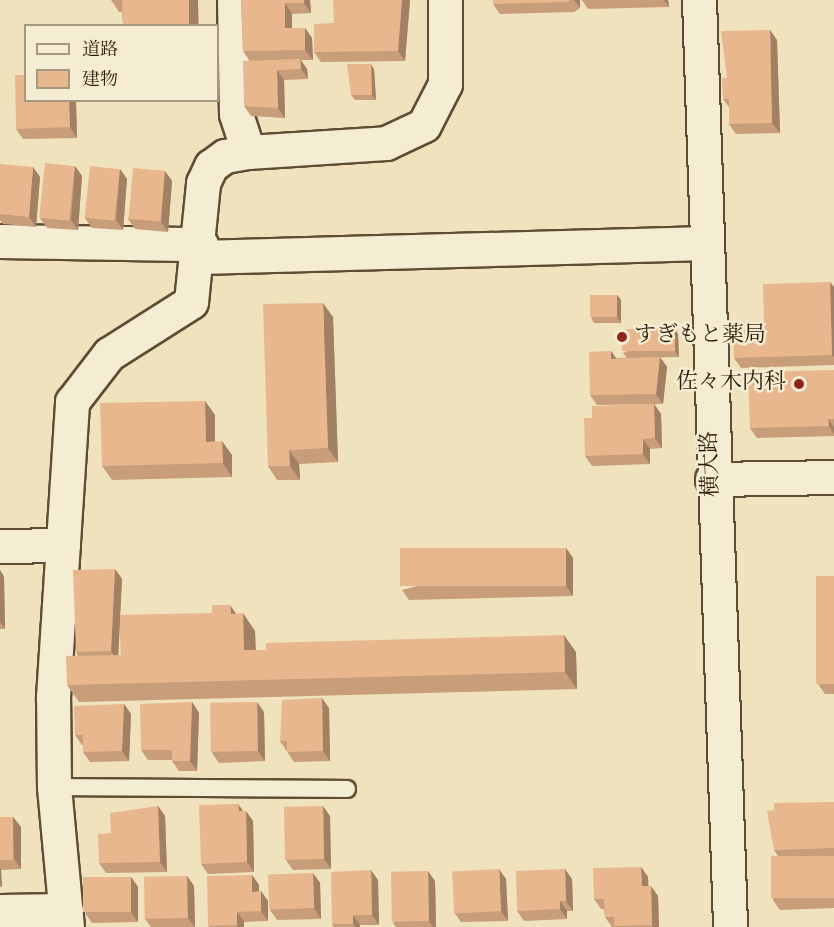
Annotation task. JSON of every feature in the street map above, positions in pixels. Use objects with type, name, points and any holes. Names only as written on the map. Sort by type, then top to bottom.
[{"type":"street","points":[[234,0],[236,114],[248,152]]},
{"type":"street","points":[[0,911],[67,918],[54,787],[63,545],[72,402],[109,354],[191,302],[200,251],[203,183],[211,166],[225,156],[248,152],[386,143],[424,125],[445,84],[445,0]]},
{"type":"street","name":"横大路","points":[[699,0],[712,479],[730,927]]},
{"type":"street","points":[[0,241],[200,251],[705,243]]},
{"type":"street","points":[[712,479],[834,477]]},
{"type":"street","points":[[0,546],[63,545]]},
{"type":"lane","points":[[54,787],[347,789]]},
{"type":"building","points":[[122,0],[189,0],[189,24],[123,24]]},
{"type":"building","points":[[241,0],[304,0],[304,3],[285,3],[285,28],[305,28],[305,50],[243,51]]},
{"type":"building","points":[[333,0],[402,0],[398,51],[314,52],[314,24],[334,23]]},
{"type":"building","points":[[493,0],[570,0],[567,2],[493,4]]},
{"type":"building","points":[[770,30],[772,123],[729,124],[729,99],[723,99],[722,78],[727,78],[721,31]]},
{"type":"building","points":[[300,59],[301,69],[277,70],[278,108],[244,106],[243,61]]},
{"type":"building","points":[[347,64],[371,64],[372,95],[351,95]]},
{"type":"building","points":[[15,75],[24,75],[24,102],[69,102],[70,127],[16,129]]},
{"type":"building","points":[[45,163],[75,166],[69,221],[39,218]]},
{"type":"building","points":[[0,164],[33,167],[29,217],[0,214]]},
{"type":"building","points":[[90,166],[120,169],[114,221],[85,218]]},
{"type":"building","points":[[133,168],[165,171],[160,222],[129,219]]},
{"type":"building","points":[[830,282],[832,355],[734,358],[733,322],[764,321],[763,284]]},
{"type":"building","points":[[590,295],[617,295],[617,317],[590,317]]},
{"type":"building","points":[[323,303],[328,448],[289,450],[290,466],[268,466],[263,304]]},
{"type":"building","points":[[622,329],[675,329],[675,351],[622,351]]},
{"type":"building","points":[[611,351],[611,359],[660,357],[656,394],[590,395],[589,352]]},
{"type":"building","points":[[834,370],[834,419],[828,419],[829,426],[750,428],[748,372]]},
{"type":"building","points":[[205,401],[206,442],[222,441],[223,463],[102,466],[100,403]]},
{"type":"building","points":[[654,404],[655,438],[643,439],[643,454],[585,456],[584,418],[592,418],[592,406]]},
{"type":"building","points":[[400,548],[566,548],[566,586],[400,586]]},
{"type":"building","points":[[115,569],[111,651],[76,652],[73,570]]},
{"type":"building","points":[[816,576],[834,576],[834,684],[816,684]]},
{"type":"building","points":[[212,605],[230,605],[231,614],[243,613],[244,650],[266,650],[266,643],[564,635],[565,672],[67,685],[66,656],[121,655],[120,615],[212,613]]},
{"type":"building","points":[[322,698],[323,751],[287,752],[287,741],[280,741],[282,700]]},
{"type":"building","points":[[192,702],[190,761],[172,761],[172,750],[141,750],[140,704]]},
{"type":"building","points":[[257,702],[258,751],[211,752],[210,703]]},
{"type":"building","points":[[124,704],[122,751],[83,752],[83,735],[75,735],[74,706]]},
{"type":"building","points":[[834,802],[834,848],[774,850],[767,811],[774,810],[774,803]]},
{"type":"building","points":[[238,804],[239,811],[246,811],[247,862],[201,864],[199,805]]},
{"type":"building","points":[[158,806],[160,862],[99,863],[98,834],[111,833],[110,813]]},
{"type":"building","points":[[323,806],[324,859],[285,860],[284,807]]},
{"type":"building","points":[[0,817],[13,817],[13,860],[0,860]]},
{"type":"building","points":[[771,856],[834,856],[834,898],[771,898]]},
{"type":"building","points":[[641,867],[642,886],[651,886],[652,925],[614,926],[614,917],[605,917],[604,899],[594,899],[593,868]]},
{"type":"building","points":[[499,869],[501,911],[454,913],[452,871]]},
{"type":"building","points":[[565,869],[566,901],[560,901],[560,909],[517,911],[516,871]]},
{"type":"building","points":[[371,870],[372,915],[353,915],[353,924],[332,924],[331,872]]},
{"type":"building","points":[[428,871],[429,921],[392,922],[391,872]]},
{"type":"building","points":[[313,873],[314,908],[269,910],[268,875]]},
{"type":"building","points":[[252,875],[252,892],[261,891],[261,911],[237,912],[237,925],[208,926],[207,876]]},
{"type":"building","points":[[187,876],[188,918],[145,919],[144,877]]},
{"type":"building","points":[[83,877],[131,877],[131,912],[83,912]]},
{"type":"place","name":"すぎもと薬局","points":[[622,337]]},
{"type":"place","name":"佐々木内科","points":[[799,384]]}]
